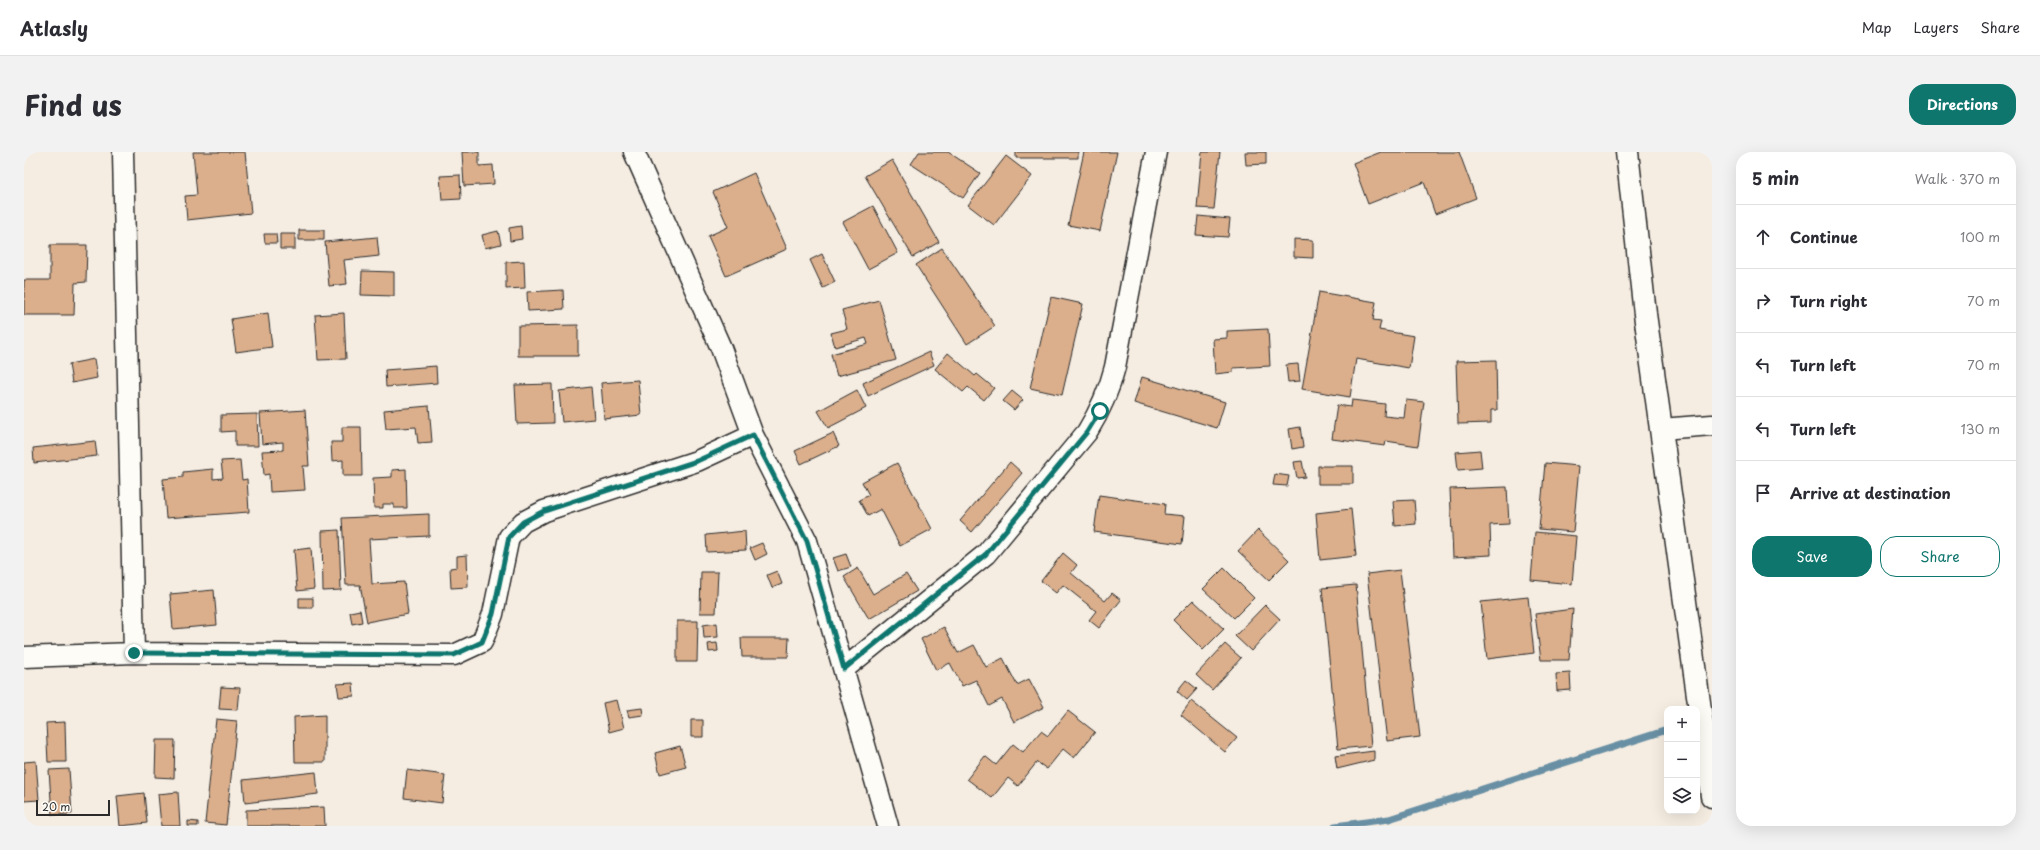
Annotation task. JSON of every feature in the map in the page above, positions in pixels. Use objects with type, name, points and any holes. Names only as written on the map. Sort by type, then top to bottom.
[{"type":"main road","points":[[1626,152],[1632,213],[1712,796]]},
{"type":"street","points":[[123,152],[134,653]]},
{"type":"street","points":[[634,152],[721,348],[753,435],[807,541],[888,826]]},
{"type":"street","points":[[844,669],[986,554],[1087,432],[1100,411],[1109,392],[1115,366],[1156,152]]},
{"type":"street","points":[[1661,429],[1712,425]]},
{"type":"street","points":[[24,657],[134,653],[454,655],[482,642],[493,614],[509,537],[523,522],[544,511],[697,461],[753,435]]},
{"type":"building","points":[[193,152],[245,152],[251,213],[187,220],[185,196],[197,195]]},
{"type":"building","points":[[462,152],[479,152],[479,166],[493,165],[494,184],[464,186]]},
{"type":"building","points":[[919,152],[948,152],[980,173],[963,198],[911,164]]},
{"type":"building","points":[[1016,152],[1078,152],[1078,158],[1016,158]]},
{"type":"building","points":[[1084,152],[1117,152],[1100,231],[1068,225]]},
{"type":"building","points":[[1202,152],[1220,152],[1214,209],[1197,208]]},
{"type":"building","points":[[1245,152],[1266,152],[1266,164],[1246,165]]},
{"type":"building","points":[[1381,152],[1459,152],[1476,198],[1435,214],[1424,182],[1368,204],[1353,163]]},
{"type":"building","points":[[1006,156],[1032,176],[994,225],[968,205]]},
{"type":"building","points":[[892,160],[939,242],[913,257],[865,176]]},
{"type":"building","points":[[754,173],[787,249],[726,276],[708,236],[728,227],[713,192]]},
{"type":"building","points":[[460,175],[461,199],[442,200],[440,176]]},
{"type":"building","points":[[873,206],[898,253],[868,269],[843,222]]},
{"type":"building","points":[[1198,216],[1230,219],[1228,237],[1196,235]]},
{"type":"building","points":[[521,226],[522,239],[510,241],[509,228]]},
{"type":"building","points":[[299,230],[324,230],[324,240],[299,240]]},
{"type":"building","points":[[498,231],[501,244],[485,248],[482,235]]},
{"type":"building","points":[[264,234],[276,234],[277,243],[265,243]]},
{"type":"building","points":[[280,234],[295,234],[295,249],[280,249]]},
{"type":"building","points":[[377,237],[379,256],[344,260],[347,284],[329,286],[325,242]]},
{"type":"building","points":[[1294,239],[1313,240],[1313,258],[1294,257]]},
{"type":"building","points":[[50,245],[87,245],[86,282],[75,283],[74,315],[24,315],[24,280],[50,280]]},
{"type":"building","points":[[942,248],[995,326],[967,344],[916,265]]},
{"type":"building","points":[[822,254],[835,282],[823,288],[810,260]]},
{"type":"building","points":[[524,261],[525,288],[506,289],[506,262]]},
{"type":"building","points":[[362,271],[394,272],[394,296],[361,295]]},
{"type":"building","points":[[563,290],[564,309],[528,311],[527,292]]},
{"type":"building","points":[[1319,292],[1376,302],[1373,320],[1381,321],[1379,330],[1414,336],[1409,368],[1356,359],[1350,397],[1302,389]]},
{"type":"building","points":[[1051,297],[1083,304],[1062,395],[1030,388]]},
{"type":"building","points":[[879,300],[896,360],[837,376],[831,354],[868,344],[866,338],[835,347],[831,333],[847,329],[842,310]]},
{"type":"building","points":[[268,313],[272,347],[236,352],[231,319]]},
{"type":"building","points":[[344,313],[346,359],[318,360],[315,315]]},
{"type":"building","points":[[578,325],[578,356],[518,356],[518,326]]},
{"type":"building","points":[[1268,329],[1270,366],[1233,368],[1233,372],[1215,374],[1213,339],[1227,338],[1227,331]]},
{"type":"building","points":[[929,352],[934,365],[868,396],[863,383]]},
{"type":"building","points":[[948,353],[975,376],[977,374],[994,388],[984,400],[968,387],[963,392],[935,369]]},
{"type":"building","points":[[94,359],[97,378],[72,383],[69,364]]},
{"type":"building","points":[[1496,360],[1497,410],[1491,410],[1491,423],[1458,424],[1456,361]]},
{"type":"building","points":[[1298,364],[1300,381],[1288,382],[1286,365]]},
{"type":"building","points":[[436,366],[437,383],[386,387],[385,370]]},
{"type":"building","points":[[1142,377],[1225,402],[1217,428],[1134,403]]},
{"type":"building","points":[[638,380],[641,415],[604,419],[601,383]]},
{"type":"building","points":[[552,384],[553,423],[517,424],[515,385]]},
{"type":"building","points":[[591,387],[594,419],[562,422],[559,391]]},
{"type":"building","points":[[857,390],[866,408],[828,428],[818,411]]},
{"type":"building","points":[[1012,391],[1023,400],[1014,410],[1003,401]]},
{"type":"building","points":[[1352,400],[1385,404],[1384,416],[1404,418],[1406,400],[1424,402],[1418,446],[1386,441],[1385,446],[1332,439],[1337,405],[1351,407]]},
{"type":"building","points":[[429,406],[432,442],[418,443],[416,427],[386,429],[384,410]]},
{"type":"building","points":[[305,410],[309,466],[303,466],[305,490],[270,492],[269,474],[264,475],[262,451],[283,450],[283,442],[262,444],[260,413]]},
{"type":"building","points":[[257,414],[258,446],[235,446],[235,431],[221,432],[221,415]]},
{"type":"building","points":[[342,427],[361,427],[362,476],[343,476],[343,460],[332,461],[331,442],[342,442]]},
{"type":"building","points":[[1300,427],[1303,447],[1292,449],[1289,429]]},
{"type":"building","points":[[833,433],[839,446],[801,464],[795,451]]},
{"type":"building","points":[[95,441],[97,456],[34,463],[33,448]]},
{"type":"building","points":[[1480,450],[1482,468],[1458,470],[1456,452]]},
{"type":"building","points":[[240,460],[242,480],[247,479],[249,512],[166,518],[163,479],[183,477],[183,472],[213,469],[213,479],[223,478],[221,461]]},
{"type":"building","points":[[1302,461],[1305,477],[1297,478],[1294,462]]},
{"type":"building","points":[[1010,462],[1022,473],[972,532],[960,521]]},
{"type":"building","points":[[897,463],[932,529],[900,546],[881,509],[868,516],[859,500],[869,495],[862,482]]},
{"type":"building","points":[[1545,463],[1579,466],[1573,532],[1539,529]]},
{"type":"building","points":[[1318,466],[1353,466],[1353,484],[1318,484]]},
{"type":"building","points":[[406,469],[407,508],[394,508],[394,504],[383,504],[383,508],[374,508],[373,478],[392,477],[392,470]]},
{"type":"building","points":[[1275,474],[1289,476],[1287,486],[1273,485]]},
{"type":"building","points":[[1507,487],[1509,524],[1490,525],[1491,555],[1453,557],[1450,489]]},
{"type":"building","points":[[1099,495],[1165,504],[1164,514],[1185,516],[1182,544],[1094,532]]},
{"type":"building","points":[[1414,500],[1416,524],[1395,526],[1393,501]]},
{"type":"building","points":[[1351,509],[1356,556],[1320,560],[1316,513]]},
{"type":"building","points":[[429,514],[429,536],[369,539],[372,584],[404,582],[408,614],[367,622],[360,585],[346,585],[342,518]]},
{"type":"building","points":[[339,530],[341,590],[323,591],[322,531]]},
{"type":"building","points":[[1258,530],[1289,560],[1269,580],[1238,551]]},
{"type":"building","points":[[745,531],[746,550],[707,552],[706,535]]},
{"type":"building","points":[[1535,532],[1576,536],[1572,584],[1531,580]]},
{"type":"building","points":[[762,543],[767,554],[755,560],[750,548]]},
{"type":"building","points":[[311,548],[314,589],[297,591],[294,550]]},
{"type":"building","points":[[1063,553],[1077,565],[1071,573],[1105,601],[1112,593],[1121,600],[1099,628],[1089,620],[1096,611],[1063,585],[1056,593],[1041,581]]},
{"type":"building","points":[[846,554],[851,567],[838,571],[833,558]]},
{"type":"building","points":[[467,555],[468,587],[451,588],[450,568],[457,567],[457,556]]},
{"type":"building","points":[[858,568],[873,594],[906,574],[917,591],[869,619],[844,577]]},
{"type":"building","points":[[1224,568],[1254,598],[1234,618],[1203,589]]},
{"type":"building","points":[[1400,570],[1420,737],[1387,741],[1367,574]]},
{"type":"building","points":[[777,571],[782,584],[772,588],[767,575]]},
{"type":"building","points":[[701,572],[718,572],[716,613],[700,613]]},
{"type":"building","points":[[1356,585],[1371,746],[1338,749],[1322,588]]},
{"type":"building","points":[[214,590],[217,625],[173,629],[170,594]]},
{"type":"building","points":[[1528,597],[1534,653],[1487,659],[1481,602]]},
{"type":"building","points":[[299,598],[313,598],[313,608],[299,608]]},
{"type":"building","points":[[1193,600],[1224,629],[1203,650],[1173,620]]},
{"type":"building","points":[[1265,605],[1280,619],[1251,651],[1235,636]]},
{"type":"building","points":[[1573,609],[1569,660],[1541,660],[1535,614]]},
{"type":"building","points":[[360,610],[362,622],[352,624],[350,612]]},
{"type":"building","points":[[677,621],[698,621],[697,662],[677,662]]},
{"type":"building","points":[[717,623],[718,637],[704,638],[703,625]]},
{"type":"building","points":[[944,627],[958,653],[974,645],[986,667],[1003,658],[1017,685],[1029,679],[1044,707],[1014,722],[1002,699],[989,706],[976,680],[962,686],[950,663],[936,670],[921,639]]},
{"type":"building","points":[[741,638],[789,638],[788,657],[742,657]]},
{"type":"building","points":[[717,643],[718,651],[709,652],[708,644]]},
{"type":"building","points":[[1225,644],[1241,658],[1212,690],[1196,675]]},
{"type":"building","points":[[1570,673],[1571,690],[1557,691],[1556,674]]},
{"type":"building","points":[[1186,680],[1197,689],[1187,700],[1177,691]]},
{"type":"building","points":[[353,683],[354,696],[339,697],[337,684]]},
{"type":"building","points":[[221,687],[240,688],[238,710],[219,709]]},
{"type":"building","points":[[617,700],[624,728],[609,732],[603,703]]},
{"type":"building","points":[[1191,701],[1237,738],[1225,752],[1181,715]]},
{"type":"building","points":[[642,708],[643,715],[629,717],[627,710]]},
{"type":"building","points":[[1068,711],[1095,732],[1074,758],[1063,749],[1047,769],[1037,762],[1018,786],[1008,778],[992,798],[967,779],[985,756],[996,765],[1013,744],[1023,752],[1041,731],[1048,736]]},
{"type":"building","points":[[325,715],[325,762],[295,762],[294,717]]},
{"type":"building","points":[[216,719],[237,721],[226,825],[205,823]]},
{"type":"building","points":[[691,720],[703,720],[703,737],[691,737]]},
{"type":"building","points":[[65,722],[66,762],[48,762],[46,723]]},
{"type":"building","points":[[156,740],[175,740],[174,778],[155,777]]},
{"type":"building","points":[[680,746],[686,767],[660,774],[655,753]]},
{"type":"building","points":[[1374,751],[1374,760],[1337,769],[1335,756]]},
{"type":"building","points":[[36,761],[39,800],[24,801],[24,762]]},
{"type":"building","points":[[69,769],[72,814],[52,815],[49,770]]},
{"type":"building","points":[[407,770],[445,775],[442,803],[404,798]]},
{"type":"building","points":[[316,772],[318,794],[245,803],[243,780]]},
{"type":"building","points":[[178,792],[180,826],[161,826],[158,794]]},
{"type":"building","points":[[144,793],[147,823],[120,826],[117,796]]},
{"type":"building","points":[[324,807],[325,826],[246,826],[246,810]]},
{"type":"building","points":[[188,821],[198,822],[198,826],[188,826]]},
{"type":"waterway","points":[[1335,826],[1389,819],[1664,731]]},
{"type":"route","points":[[134,653],[454,655],[482,642],[493,614],[509,537],[523,522],[544,511],[697,461],[753,435],[807,541],[813,556],[844,669],[986,554],[1087,432],[1100,411]]}]
